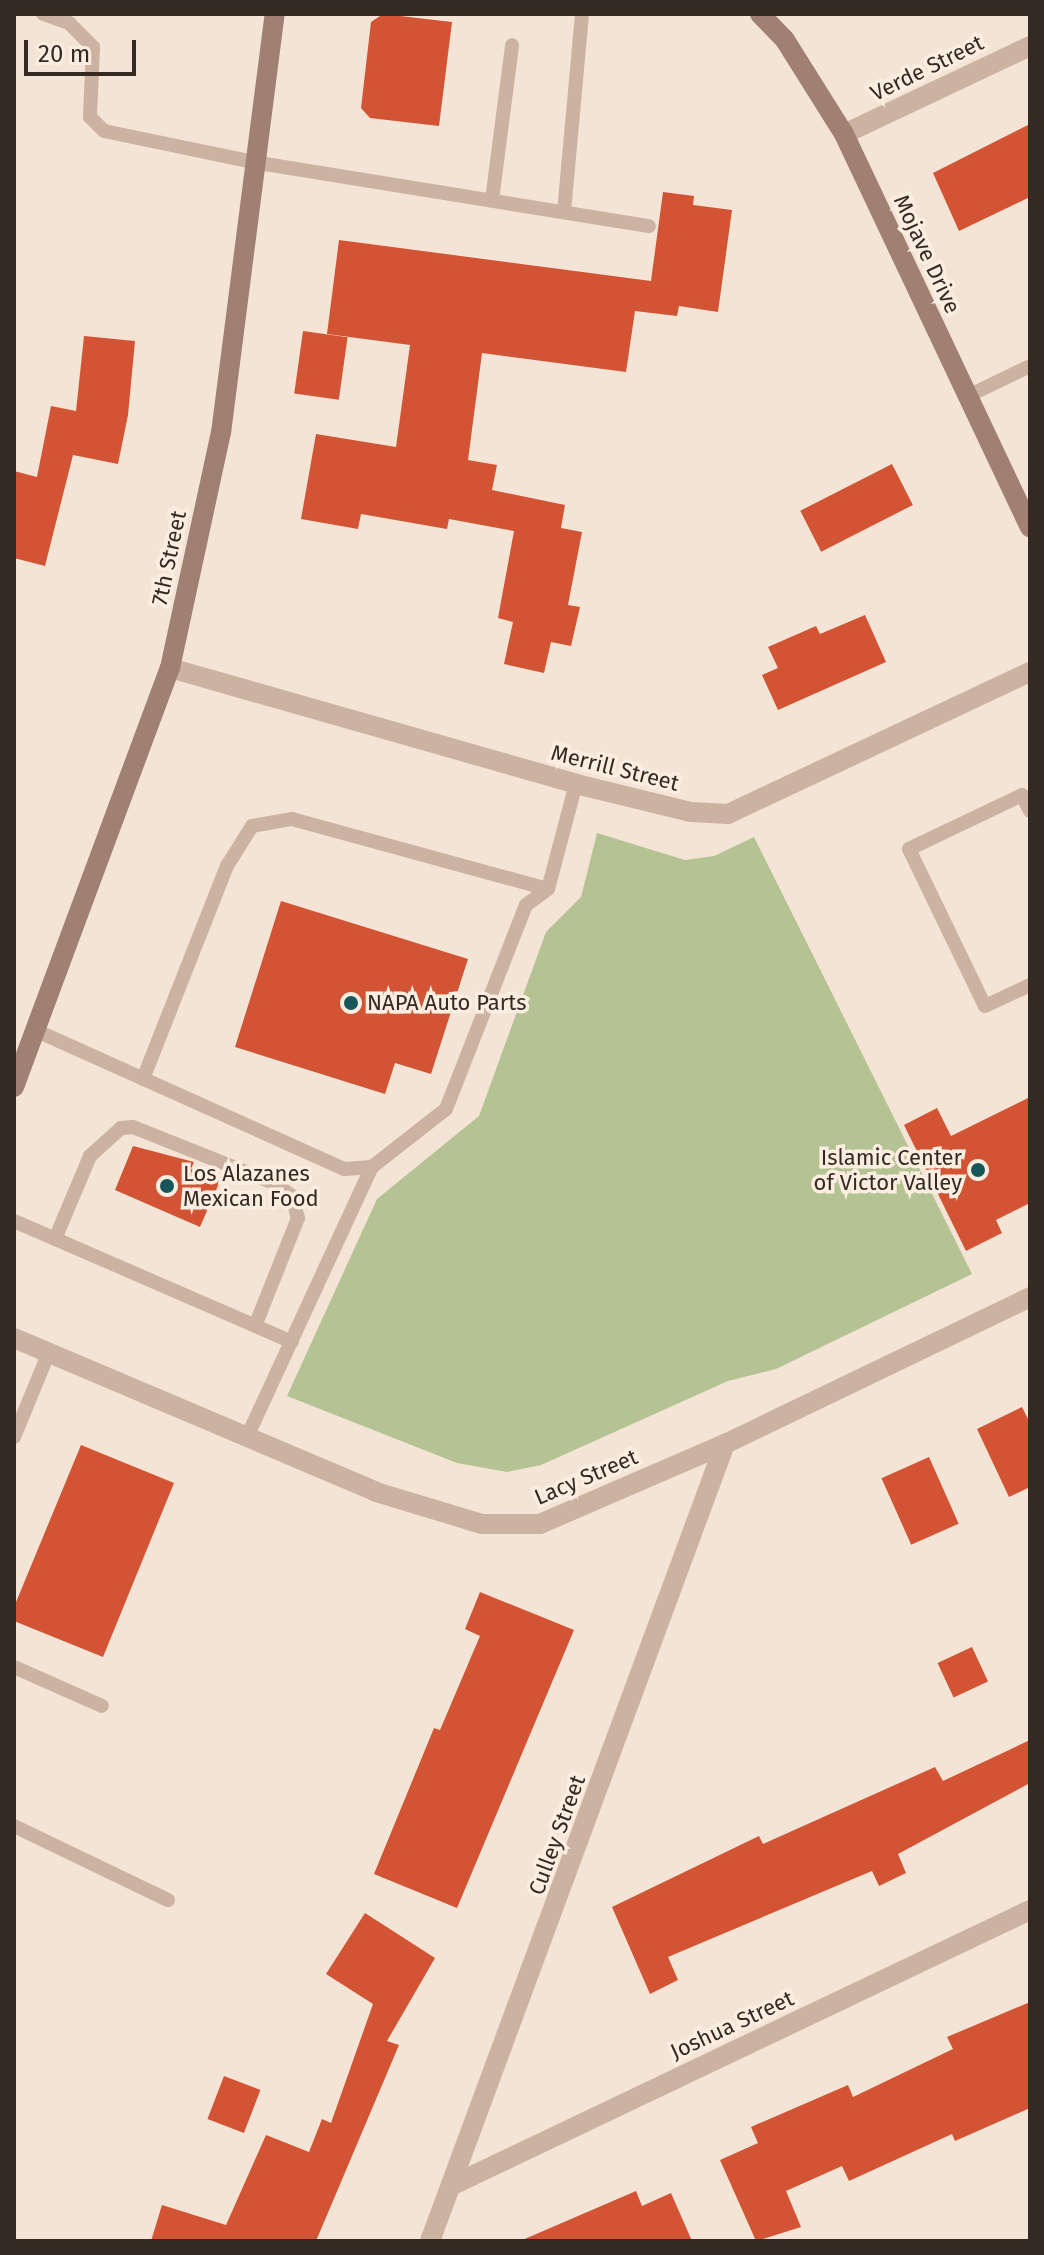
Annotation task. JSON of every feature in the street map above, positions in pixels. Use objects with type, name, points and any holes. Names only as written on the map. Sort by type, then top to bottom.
[{"type":"main road","name":"7th Street","points":[[14,1087],[170,668],[221,433],[259,163],[275,14]]},
{"type":"main road","name":"Mojave Drive","points":[[760,14],[785,40],[844,134],[1030,527]]},
{"type":"street","name":"Verde Street","points":[[844,134],[1030,46]]},
{"type":"street","name":"Merrill Street","points":[[170,668],[576,784],[691,812],[728,814],[1030,672]]},
{"type":"street","name":"Lacy Street","points":[[14,1338],[376,1492],[482,1524],[540,1524],[725,1444],[1030,1297]]},
{"type":"street","name":"Culley Street","points":[[430,2241],[455,2184],[725,1444]]},
{"type":"street","name":"Joshua Street","points":[[455,2184],[1030,1910]]},
{"type":"lane","points":[[43,14],[69,23],[93,47],[90,117],[104,131],[259,163],[649,226]]},
{"type":"lane","points":[[564,212],[582,14]]},
{"type":"lane","points":[[492,200],[512,45]]},
{"type":"lane","points":[[968,396],[1030,366]]},
{"type":"lane","points":[[247,1437],[372,1167],[446,1109],[526,905],[548,889],[576,784]]},
{"type":"lane","points":[[1030,811],[1022,795],[909,849],[985,1006],[1030,985]]},
{"type":"lane","points":[[143,1079],[227,866],[252,826],[292,819],[548,889]]},
{"type":"lane","points":[[37,1031],[344,1169],[372,1167]]},
{"type":"lane","points":[[55,1239],[90,1156],[121,1128],[133,1127],[274,1183],[292,1196],[298,1218],[255,1326]]},
{"type":"lane","points":[[14,1221],[292,1342]]},
{"type":"lane","points":[[14,1437],[49,1352]]},
{"type":"lane","points":[[14,1667],[102,1706]]},
{"type":"lane","points":[[14,1826],[168,1900]]},
{"type":"green space","points":[[597,833],[685,860],[714,856],[754,837],[972,1274],[776,1369],[728,1381],[541,1465],[507,1472],[457,1463],[287,1396],[377,1199],[479,1116],[546,932],[581,897]]},
{"type":"building","points":[[383,14],[452,22],[439,126],[370,118],[361,108],[371,22]]},
{"type":"building","points":[[1030,124],[1030,197],[959,231],[933,173]]},
{"type":"building","points":[[663,192],[694,196],[693,205],[732,210],[718,312],[679,306],[677,316],[635,311],[626,372],[482,353],[468,460],[497,465],[492,490],[565,505],[561,528],[582,532],[568,605],[580,607],[571,646],[551,642],[544,673],[504,664],[513,622],[498,618],[514,531],[449,519],[447,529],[361,514],[358,529],[301,519],[316,434],[396,447],[410,345],[327,334],[339,240],[651,281]]},
{"type":"building","points":[[303,331],[348,337],[339,400],[294,393]]},
{"type":"building","points":[[84,336],[135,341],[128,415],[118,464],[73,455],[45,566],[14,558],[14,471],[37,477],[51,406],[76,411]]},
{"type":"building","points":[[892,464],[913,505],[821,552],[800,511]]},
{"type":"building","points":[[865,615],[886,662],[778,710],[762,675],[778,668],[768,647],[816,626],[820,634]]},
{"type":"building","name":"NAPA Auto Parts","points":[[281,901],[468,959],[431,1074],[395,1063],[385,1094],[235,1047]]},
{"type":"building","name":"Islamic Center of Victor Valley","points":[[1030,1097],[1030,1203],[996,1220],[1002,1233],[966,1251],[904,1125],[937,1108],[951,1136]]},
{"type":"building","name":"Los Alazanes Mexican Food","points":[[133,1146],[194,1162],[191,1169],[220,1181],[200,1227],[115,1190]]},
{"type":"building","points":[[1022,1407],[1030,1423],[1030,1487],[1009,1497],[977,1429]]},
{"type":"building","points":[[81,1445],[174,1483],[103,1657],[14,1621],[14,1607]]},
{"type":"building","points":[[929,1457],[959,1524],[911,1545],[881,1478]]},
{"type":"building","points":[[480,1592],[574,1630],[457,1908],[374,1874],[434,1728],[440,1730],[480,1636],[465,1629]]},
{"type":"building","points":[[972,1647],[988,1681],[954,1697],[938,1663]]},
{"type":"building","points":[[1030,1740],[1030,1783],[898,1854],[906,1873],[879,1886],[872,1871],[668,1957],[678,1980],[650,1994],[612,1907],[759,1836],[763,1844],[935,1767],[943,1781]]},
{"type":"building","points":[[365,1913],[435,1958],[387,2041],[399,2045],[316,2241],[151,2241],[162,2205],[226,2225],[266,2135],[309,2152],[322,2119],[331,2123],[373,2004],[326,1974]]},
{"type":"building","points":[[1030,2002],[1030,2108],[955,2141],[952,2134],[849,2181],[842,2166],[786,2191],[801,2227],[756,2241],[720,2160],[758,2143],[751,2127],[848,2085],[853,2097],[953,2049],[947,2037]]},
{"type":"building","points":[[224,2076],[260,2090],[244,2133],[208,2119]]},
{"type":"building","points":[[636,2191],[642,2206],[671,2193],[692,2241],[520,2241]]},
{"type":"place","name":"NAPA Auto Parts","points":[[351,1003]]},
{"type":"place","name":"Islamic Center of Victor Valley","points":[[978,1170]]},
{"type":"place","name":"Los Alazanes Mexican Food","points":[[167,1186]]}]
